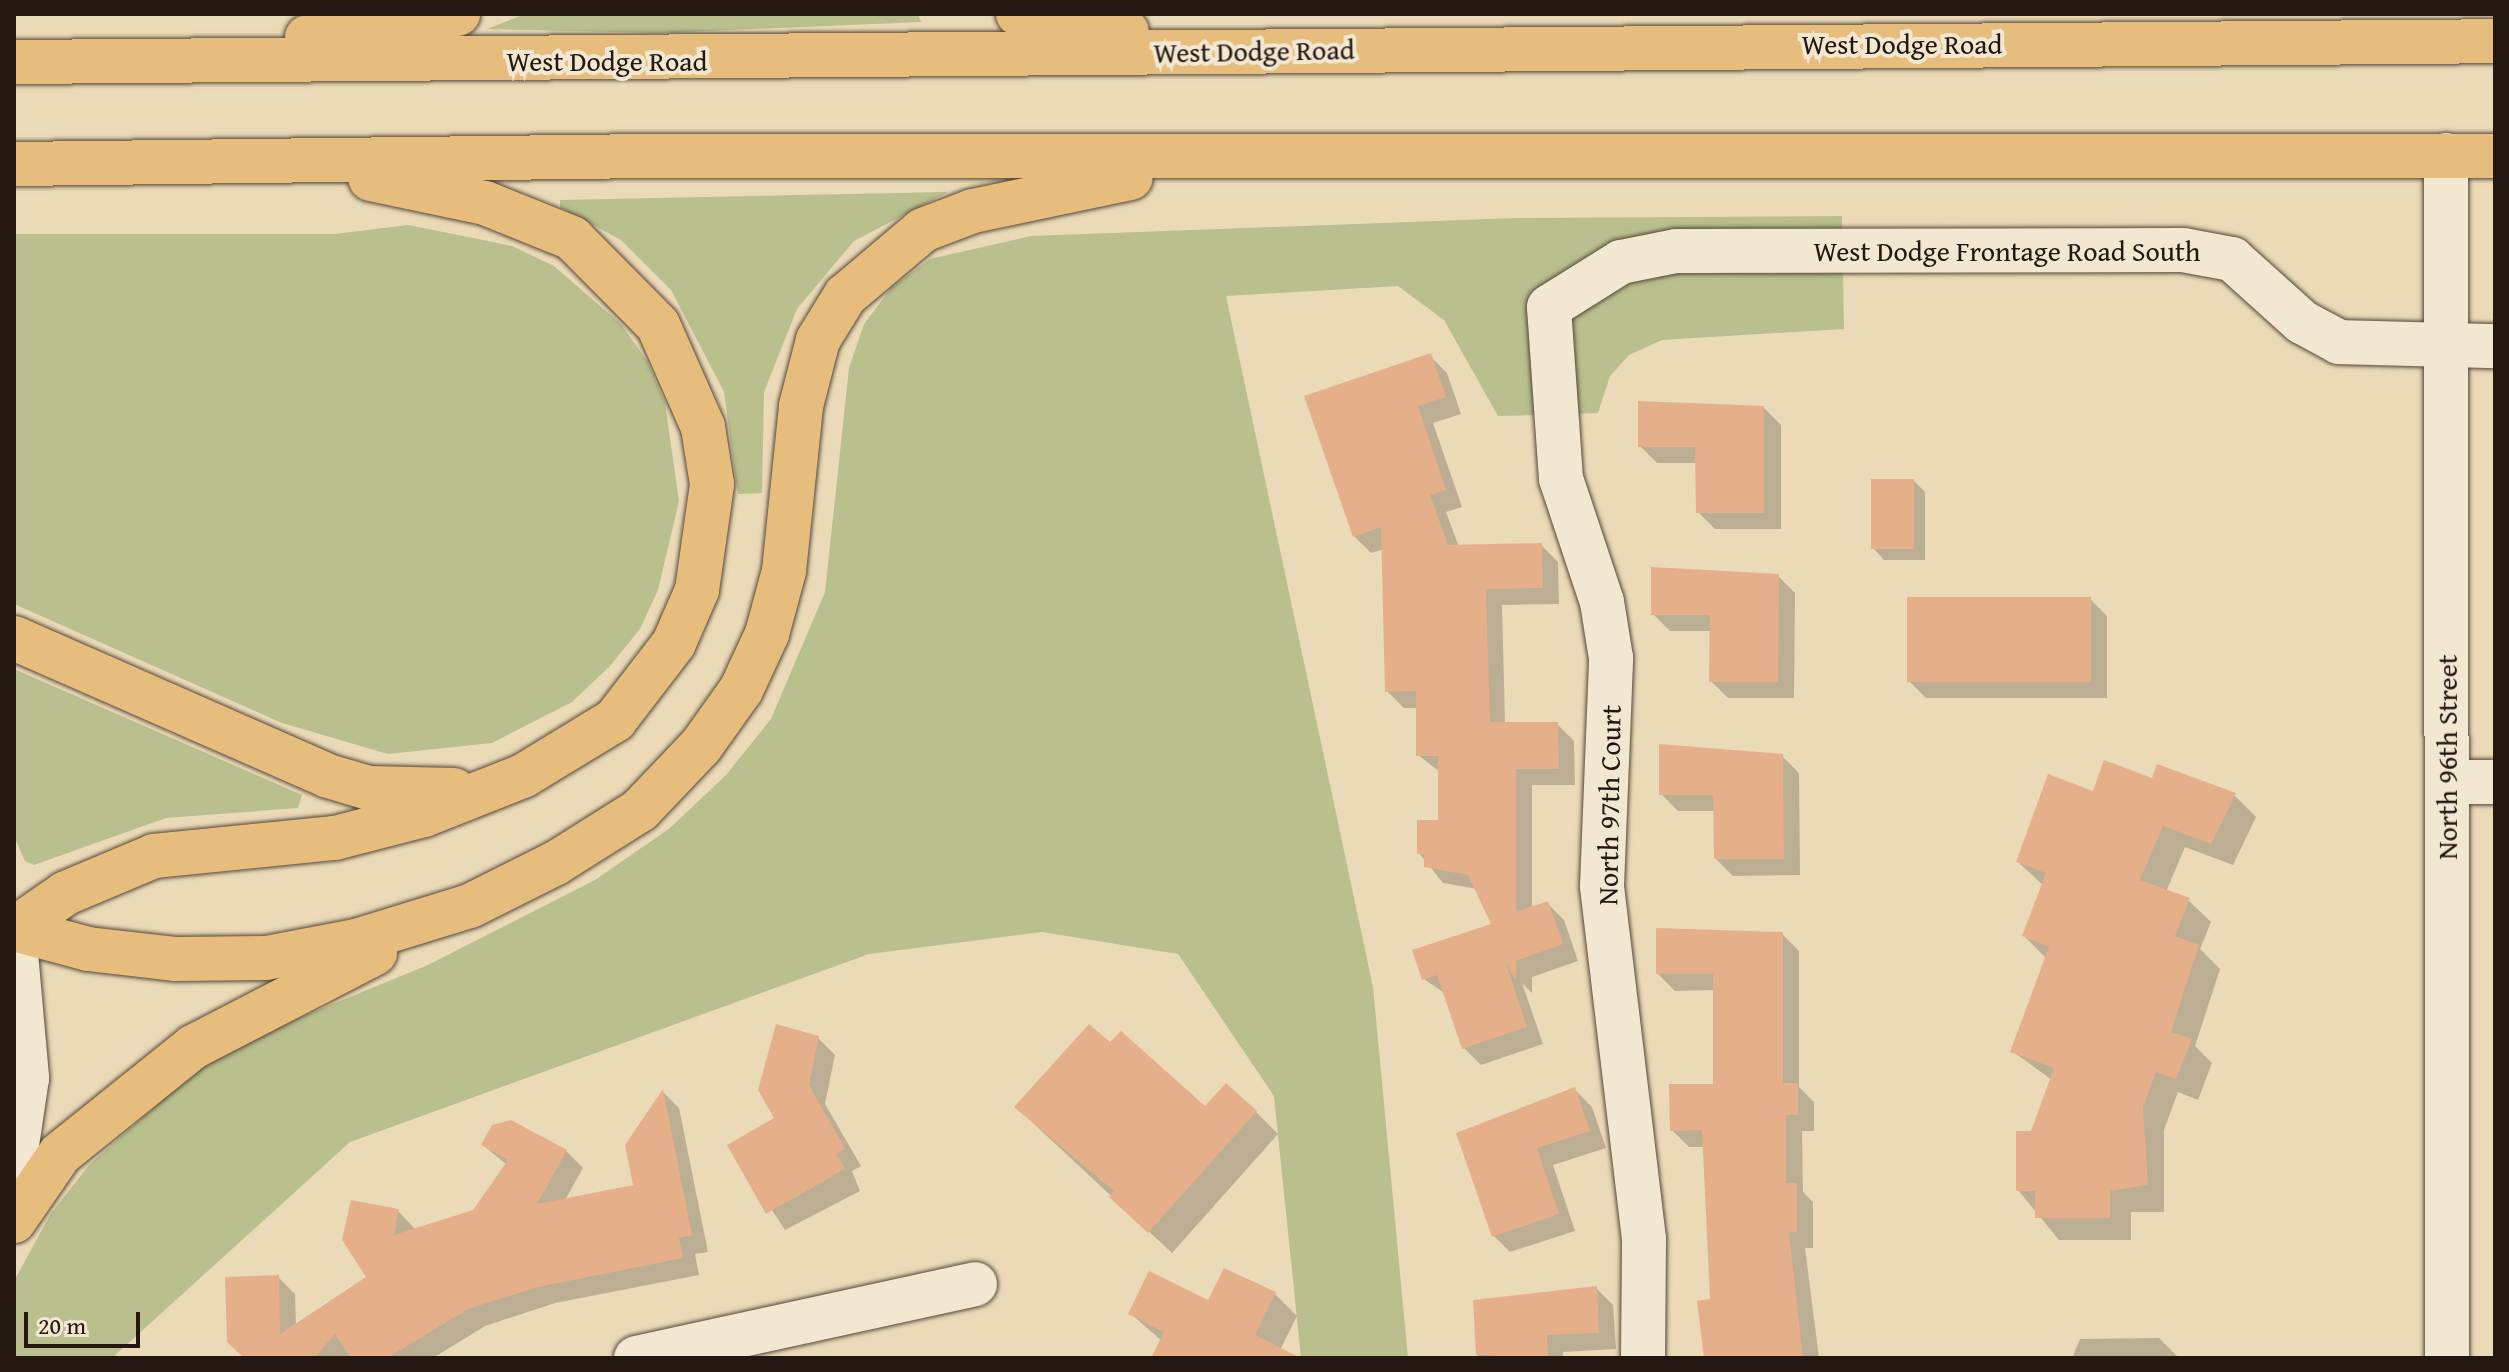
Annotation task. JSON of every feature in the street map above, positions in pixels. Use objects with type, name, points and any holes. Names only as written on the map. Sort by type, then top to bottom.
[{"type":"highway","points":[[32,62],[401,27],[458,14]]},
{"type":"highway","points":[[1018,14],[1268,50]]},
{"type":"highway","name":"West Dodge Road","points":[[32,62],[655,62],[2445,27],[2495,41]]},
{"type":"highway","points":[[14,164],[1265,156],[2495,156]]},
{"type":"highway","points":[[14,1221],[60,1154],[193,1047],[556,863],[640,810],[701,746],[741,690],[784,571],[801,406],[818,340],[845,296],[882,258],[923,230],[973,211],[1265,156]]},
{"type":"highway","points":[[14,930],[66,893],[154,856],[335,838],[424,815],[523,776],[615,720],[651,680],[697,590],[712,484],[688,382],[658,325],[572,238],[485,203],[295,163]]},
{"type":"highway","points":[[14,638],[369,788],[474,789],[523,776]]},
{"type":"highway","points":[[14,930],[88,949],[176,959],[266,958],[356,941],[470,906]]},
{"type":"street","name":"North 96th Street","points":[[2446,155],[2447,1358]]},
{"type":"street","name":"West Dodge Frontage Road South","points":[[1549,307],[1621,262],[1676,251],[2183,250],[2232,259],[2302,322],[2339,342],[2444,349],[2495,346]]},
{"type":"street","name":"North 97th Court","points":[[1549,307],[1561,479],[1602,602],[1611,658],[1602,886],[1644,1239],[1643,1358]]},
{"type":"street","points":[[2447,782],[2495,782]]},
{"type":"street","points":[[14,930],[27,1078],[14,1165]]},
{"type":"street","points":[[636,1358],[975,1284]]},
{"type":"green space","points":[[525,14],[918,14],[921,22],[659,33],[487,29]]},
{"type":"green space","points":[[948,192],[854,241],[797,309],[764,392],[762,493],[738,494],[724,392],[671,290],[621,240],[560,207],[560,200]]},
{"type":"green space","points":[[1842,216],[1844,329],[1662,340],[1629,355],[1610,376],[1598,413],[1498,416],[1444,320],[1398,286],[1226,296],[1373,987],[1408,1358],[1301,1358],[1274,1096],[1178,954],[1042,932],[869,954],[350,1142],[112,1358],[14,1358],[14,1281],[50,1215],[89,1165],[194,1072],[245,1040],[428,965],[595,880],[670,828],[726,775],[771,719],[825,592],[849,368],[864,324],[892,287],[930,259],[1031,236],[1516,218]]},
{"type":"green space","points":[[408,225],[512,246],[554,266],[621,324],[647,361],[665,403],[679,501],[658,590],[640,629],[610,666],[572,702],[492,743],[388,754],[282,723],[14,604],[14,234],[335,234]]},
{"type":"green space","points":[[14,669],[302,795],[298,808],[166,818],[34,865],[25,861],[14,836]]},
{"type":"building","points":[[1431,353],[1446,397],[1418,406],[1446,490],[1430,495],[1448,545],[1542,543],[1543,588],[1486,589],[1490,722],[1558,722],[1559,769],[1516,769],[1516,912],[1548,901],[1563,944],[1516,961],[1516,980],[1506,964],[1527,1027],[1462,1049],[1437,975],[1422,980],[1412,950],[1491,924],[1468,875],[1424,867],[1424,854],[1417,854],[1417,820],[1438,820],[1438,756],[1416,756],[1416,691],[1385,692],[1381,527],[1353,537],[1304,396]]},
{"type":"building","points":[[1638,401],[1764,406],[1764,513],[1696,513],[1695,447],[1638,447]]},
{"type":"building","points":[[1871,479],[1914,479],[1914,549],[1871,549]]},
{"type":"building","points":[[1651,567],[1779,574],[1778,682],[1709,682],[1710,615],[1651,615]]},
{"type":"building","points":[[1907,597],[2091,597],[2091,682],[1907,682]]},
{"type":"building","points":[[1659,744],[1783,754],[1784,859],[1714,859],[1713,795],[1659,795]]},
{"type":"building","points":[[2104,760],[2152,778],[2157,764],[2236,793],[2211,844],[2163,826],[2140,880],[2190,898],[2175,936],[2199,945],[2171,1032],[2192,1039],[2176,1079],[2156,1072],[2143,1107],[2148,1185],[2110,1191],[2110,1218],[2035,1218],[2035,1191],[2016,1191],[2016,1131],[2031,1131],[2054,1068],[2010,1052],[2049,947],[2022,936],[2046,873],[2016,862],[2048,774],[2093,791]]},
{"type":"building","points":[[1656,928],[1783,932],[1783,1083],[1798,1083],[1798,1115],[1786,1115],[1786,1183],[1797,1183],[1797,1232],[1789,1232],[1803,1358],[1704,1358],[1697,1301],[1710,1299],[1702,1130],[1670,1131],[1669,1084],[1713,1084],[1713,974],[1656,974]]},
{"type":"building","points":[[776,1024],[819,1036],[809,1085],[845,1149],[836,1154],[845,1169],[766,1214],[727,1145],[774,1118],[758,1090]]},
{"type":"building","points":[[1089,1024],[1110,1042],[1121,1031],[1205,1106],[1226,1083],[1257,1111],[1148,1233],[1109,1197],[1114,1191],[1014,1107]]},
{"type":"building","points":[[1575,1087],[1590,1131],[1537,1148],[1559,1214],[1492,1237],[1456,1133]]},
{"type":"building","points":[[663,1089],[692,1235],[679,1238],[683,1258],[538,1287],[468,1309],[387,1358],[351,1358],[335,1334],[314,1358],[244,1358],[227,1342],[225,1277],[279,1275],[280,1334],[366,1277],[342,1240],[351,1200],[399,1209],[394,1235],[473,1210],[508,1160],[481,1145],[492,1125],[511,1120],[567,1150],[537,1204],[633,1185],[625,1145]]},
{"type":"building","points":[[1224,1268],[1276,1292],[1255,1335],[1301,1358],[1151,1358],[1164,1332],[1128,1314],[1149,1271],[1208,1300]]},
{"type":"building","points":[[1597,1286],[1599,1333],[1547,1335],[1548,1358],[1476,1355],[1473,1300]]}]
